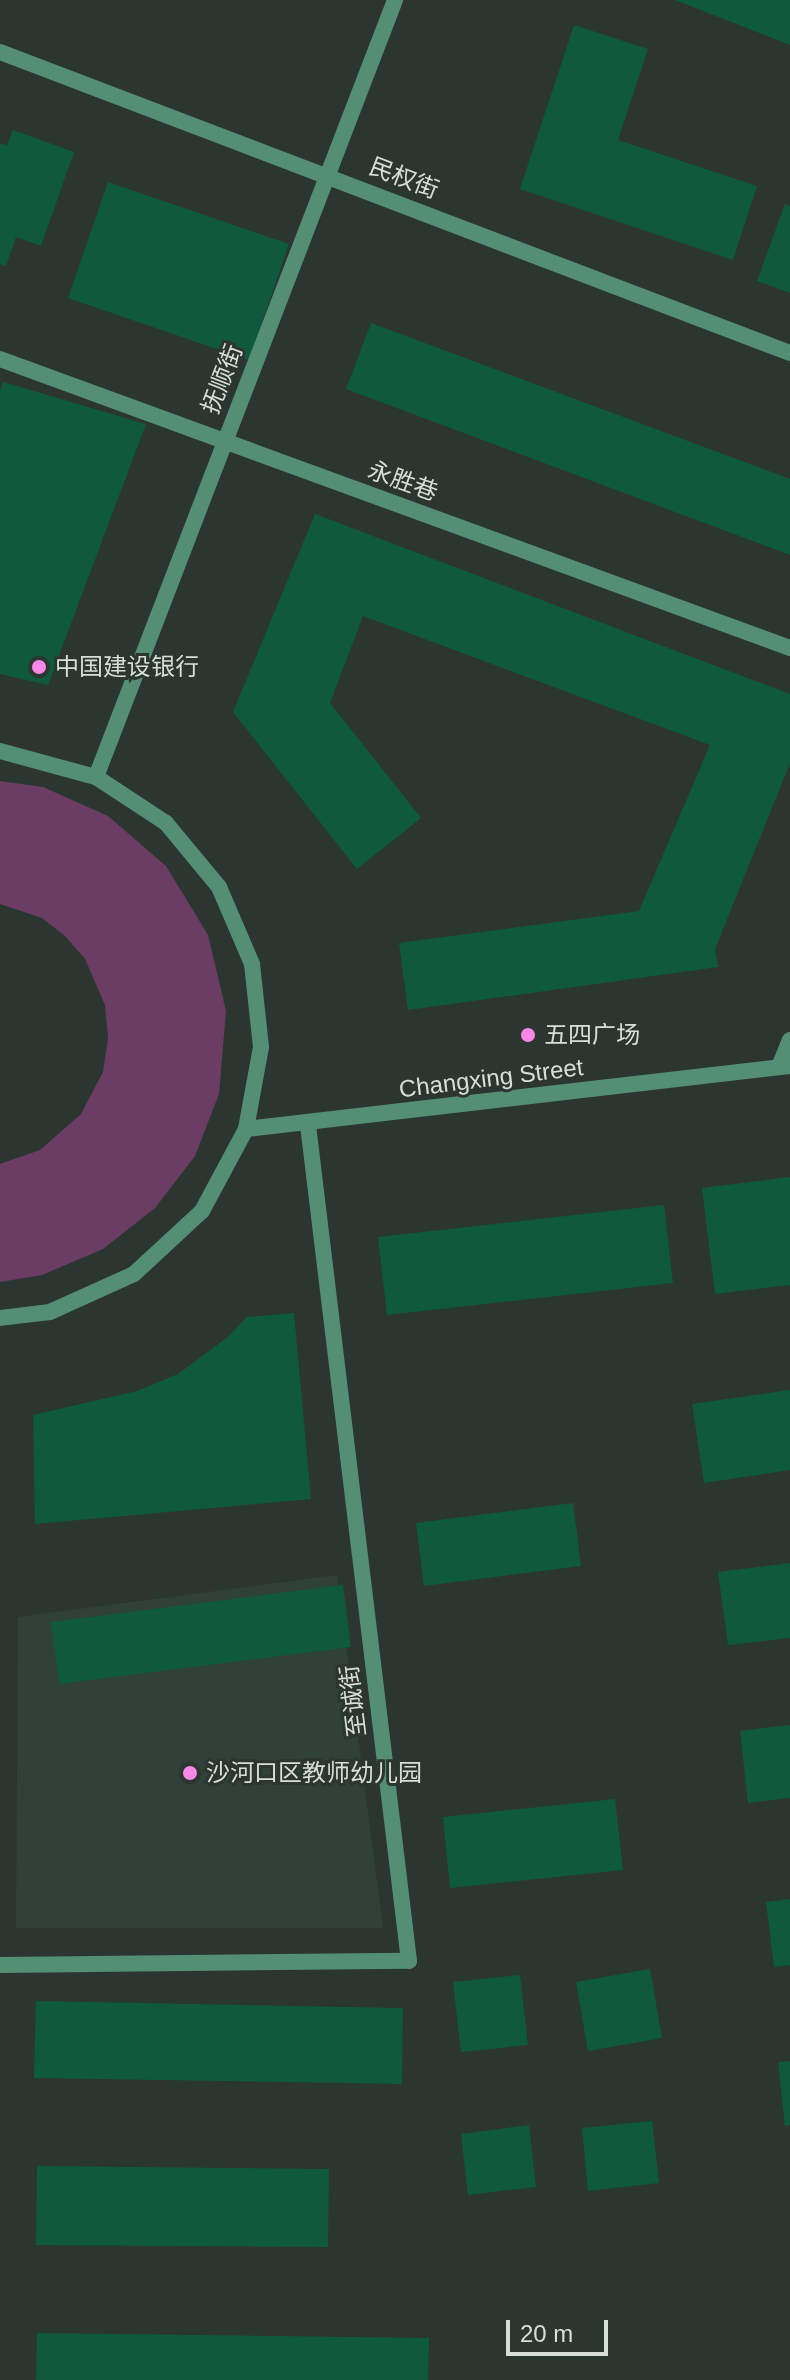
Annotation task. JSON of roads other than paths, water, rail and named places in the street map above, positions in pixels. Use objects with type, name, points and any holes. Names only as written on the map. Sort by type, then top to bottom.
[{"type":"street","name":"抚顺街","points":[[96,777],[395,0]]},
{"type":"street","name":"民权街","points":[[0,52],[326,173],[790,353]]},
{"type":"street","name":"永胜巷","points":[[0,359],[790,648]]},
{"type":"street","points":[[0,751],[96,777],[166,823],[219,887],[252,964],[261,1047],[246,1129],[202,1211],[134,1274],[50,1312],[0,1318]]},
{"type":"street","points":[[785,1067],[790,1040]]},
{"type":"street","name":"Changxing Street","points":[[246,1129],[308,1125],[785,1067]]},
{"type":"street","name":"至诚街","points":[[0,1965],[409,1961],[308,1125]]},
{"type":"place","name":"中国建设银行","points":[[39,667]]},
{"type":"place","name":"五四广场","points":[[528,1035]]},
{"type":"place","name":"沙河口区教师幼儿园","points":[[190,1773]]}]
